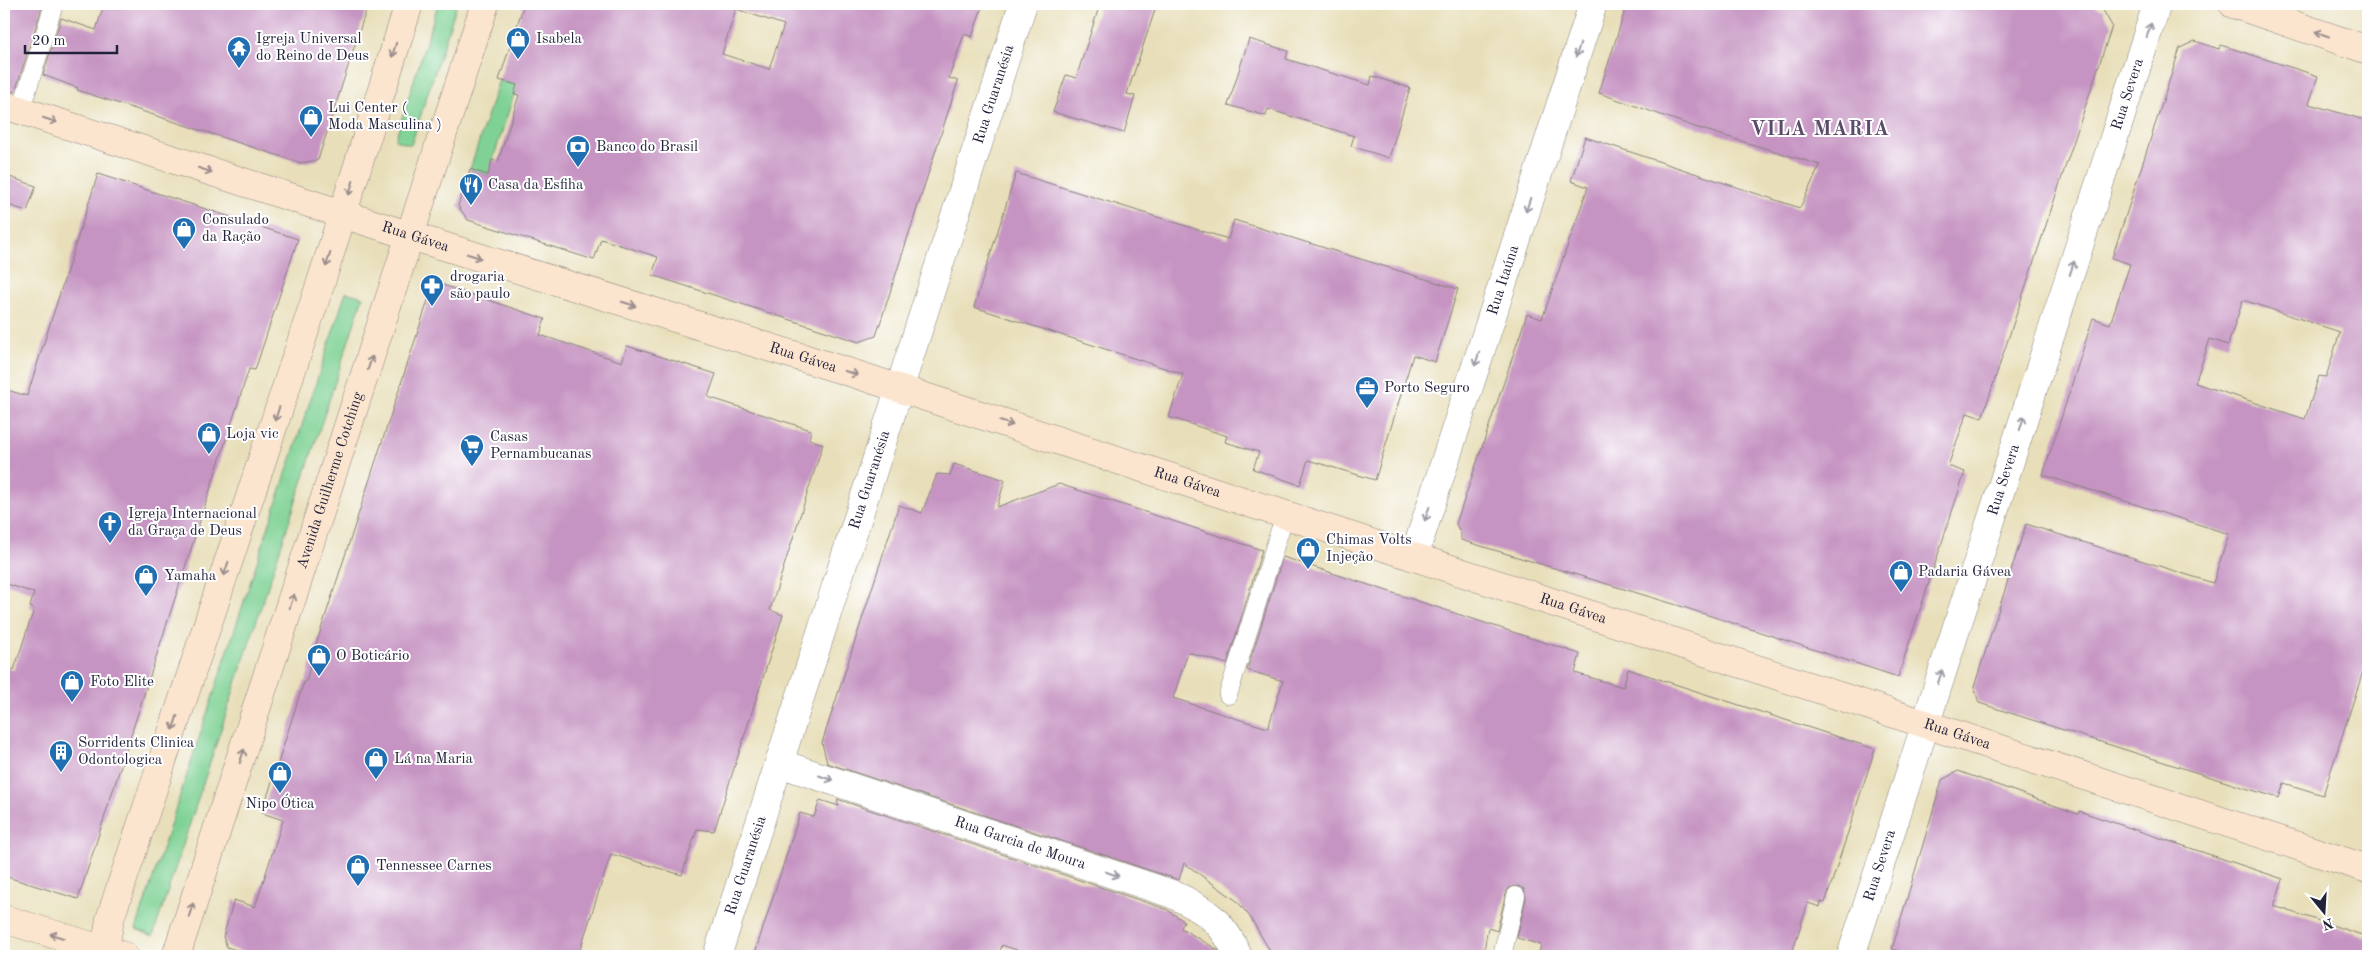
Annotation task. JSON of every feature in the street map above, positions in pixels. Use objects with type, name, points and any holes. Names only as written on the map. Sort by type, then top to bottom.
[{"type":"main road","points":[[4,919],[111,954],[110,919],[343,214],[409,4]]},
{"type":"main road","name":"Avenida Guilherme Cotching","points":[[176,956],[485,4]]},
{"type":"main road","points":[[2233,4],[2368,50]]},
{"type":"main road","name":"Rua Gávea","points":[[13,108],[411,236],[899,388],[2368,869]]},
{"type":"street","name":"Rua Guaranésia","points":[[717,956],[1023,4]]},
{"type":"street","name":"Rua Itaúna","points":[[1414,557],[1594,4]]},
{"type":"street","name":"Rua Severa","points":[[1851,956],[2157,4]]},
{"type":"street","name":"Rua Garcia de Moura","points":[[779,763],[1172,894],[1199,906],[1217,922],[1230,938],[1238,956]]},
{"type":"lane","points":[[13,108],[54,4]]},
{"type":"lane","points":[[1228,695],[1285,514]]},
{"type":"lane","points":[[1502,956],[1516,896]]},
{"type":"green space","points":[[438,4],[457,4],[411,145],[395,140]]},
{"type":"green space","points":[[499,80],[517,85],[488,175],[470,169]]},
{"type":"green space","points":[[346,292],[363,297],[153,936],[136,929]]},
{"type":"building","points":[[4,4],[43,4],[15,92],[4,90]]},
{"type":"building","points":[[104,4],[368,4],[318,160],[301,163],[77,90],[78,88],[43,75],[61,18],[96,30]]},
{"type":"building","points":[[524,4],[983,4],[972,37],[964,34],[949,78],[958,81],[876,336],[859,342],[652,275],[658,257],[601,239],[594,260],[468,220],[458,206],[470,169],[488,175],[492,160],[498,162],[519,95],[514,94],[517,85],[499,80]],"holes":[[[736,9],[784,25],[769,69],[722,54]]]},
{"type":"building","points":[[1100,4],[1157,4],[1127,94],[1135,96],[1124,133],[1053,112],[1066,75],[1076,78]]},
{"type":"building","points":[[1627,4],[2084,4],[2103,10],[2112,26],[1982,418],[1967,413],[1948,466],[1965,472],[1898,677],[1677,605],[1461,540],[1461,534],[1456,524],[1527,314],[1542,319],[1588,187],[1571,181],[1585,137],[1800,208],[1820,165],[1695,127],[1599,93]]},
{"type":"building","points":[[1249,39],[1288,51],[1286,59],[1370,85],[1372,76],[1410,88],[1389,158],[1351,146],[1354,136],[1268,109],[1266,116],[1228,105]]},
{"type":"building","points":[[2195,41],[2219,49],[2221,45],[2318,76],[2309,104],[2368,121],[2368,656],[2323,795],[2284,783],[2279,798],[2245,788],[1979,703],[1974,687],[2026,524],[2213,583],[2229,534],[2043,475],[2093,318],[2110,324],[2130,264],[2112,258],[2180,48]],"holes":[[[2243,300],[2340,332],[2326,377],[2319,376],[2305,419],[2195,383],[2210,339],[2228,345]]]},
{"type":"building","points":[[1016,173],[1228,239],[1234,220],[1458,289],[1435,362],[1413,355],[1375,480],[1308,460],[1300,485],[1253,469],[1259,452],[1225,442],[1227,436],[1169,417],[1183,374],[974,307]]},
{"type":"building","points":[[98,174],[298,239],[255,370],[249,369],[78,899],[4,876],[4,667],[14,670],[34,609],[30,607],[34,593],[4,583],[4,389],[27,396]]},
{"type":"building","points":[[4,175],[36,186],[27,211],[4,204]]},
{"type":"building","points":[[434,282],[545,319],[540,335],[622,362],[627,346],[716,374],[708,397],[811,430],[809,439],[823,444],[770,610],[783,615],[714,831],[697,829],[682,875],[611,854],[578,956],[255,956],[227,947],[223,937],[234,900],[255,907],[283,820],[262,813]]},
{"type":"building","points":[[954,464],[1005,480],[997,507],[1059,484],[1262,550],[1227,664],[1188,652],[1173,698],[1241,720],[1268,728],[1283,681],[1247,670],[1283,557],[1580,654],[1575,673],[1623,687],[1628,669],[1875,749],[1825,903],[1821,902],[1820,907],[1808,903],[1791,956],[1538,956],[1541,945],[1517,938],[1526,898],[1524,889],[1518,886],[1509,888],[1506,893],[1497,931],[1488,928],[1483,956],[1273,956],[1250,917],[1237,901],[1184,863],[1179,880],[827,763],[822,743],[899,505],[922,513],[937,474],[950,475]]},
{"type":"building","points":[[1958,771],[2078,814],[2079,811],[2283,879],[2274,906],[2368,937],[2368,956],[1916,956],[1892,949],[1942,780]]},
{"type":"building","points":[[837,799],[1166,909],[1184,921],[1181,928],[1218,950],[1221,956],[1034,956],[1002,945],[998,956],[754,956],[800,813],[814,817],[820,800],[839,806]]},
{"type":"place","name":"Isabela","points":[[518,60]]},
{"type":"place","name":"Igreja Universal do Reino de Deus","points":[[239,69]]},
{"type":"place","name":"Lui Center ( Moda Masculina )","points":[[311,138]]},
{"type":"place","name":"Banco do Brasil","points":[[578,168]]},
{"type":"place","name":"Casa da Esfiha","points":[[471,206]]},
{"type":"place","name":"Consulado da Ração","points":[[184,250]]},
{"type":"place","name":"drogaria são paulo","points":[[432,307]]},
{"type":"place","name":"Porto Seguro","points":[[1367,409]]},
{"type":"place","name":"Loja vic","points":[[209,455]]},
{"type":"place","name":"Casas Pernambucanas","points":[[472,467]]},
{"type":"place","name":"Igreja Internacional da Graça de Deus","points":[[110,544]]},
{"type":"place","name":"Chimas Volts Injeção","points":[[1308,570]]},
{"type":"place","name":"Padaria Gávea","points":[[1901,593]]},
{"type":"place","name":"Yamaha","points":[[146,597]]},
{"type":"place","name":"O Boticário","points":[[319,677]]},
{"type":"place","name":"Foto Elite","points":[[72,703]]},
{"type":"place","name":"Sorridents Clinica Odontologica","points":[[61,773]]},
{"type":"place","name":"Lá na Maria","points":[[376,780]]},
{"type":"place","name":"Nipo Ótica","points":[[280,794]]},
{"type":"place","name":"Tennessee Carnes","points":[[358,887]]},
{"type":"district","name":"VILA MARIA","points":[[1820,130]]}]
